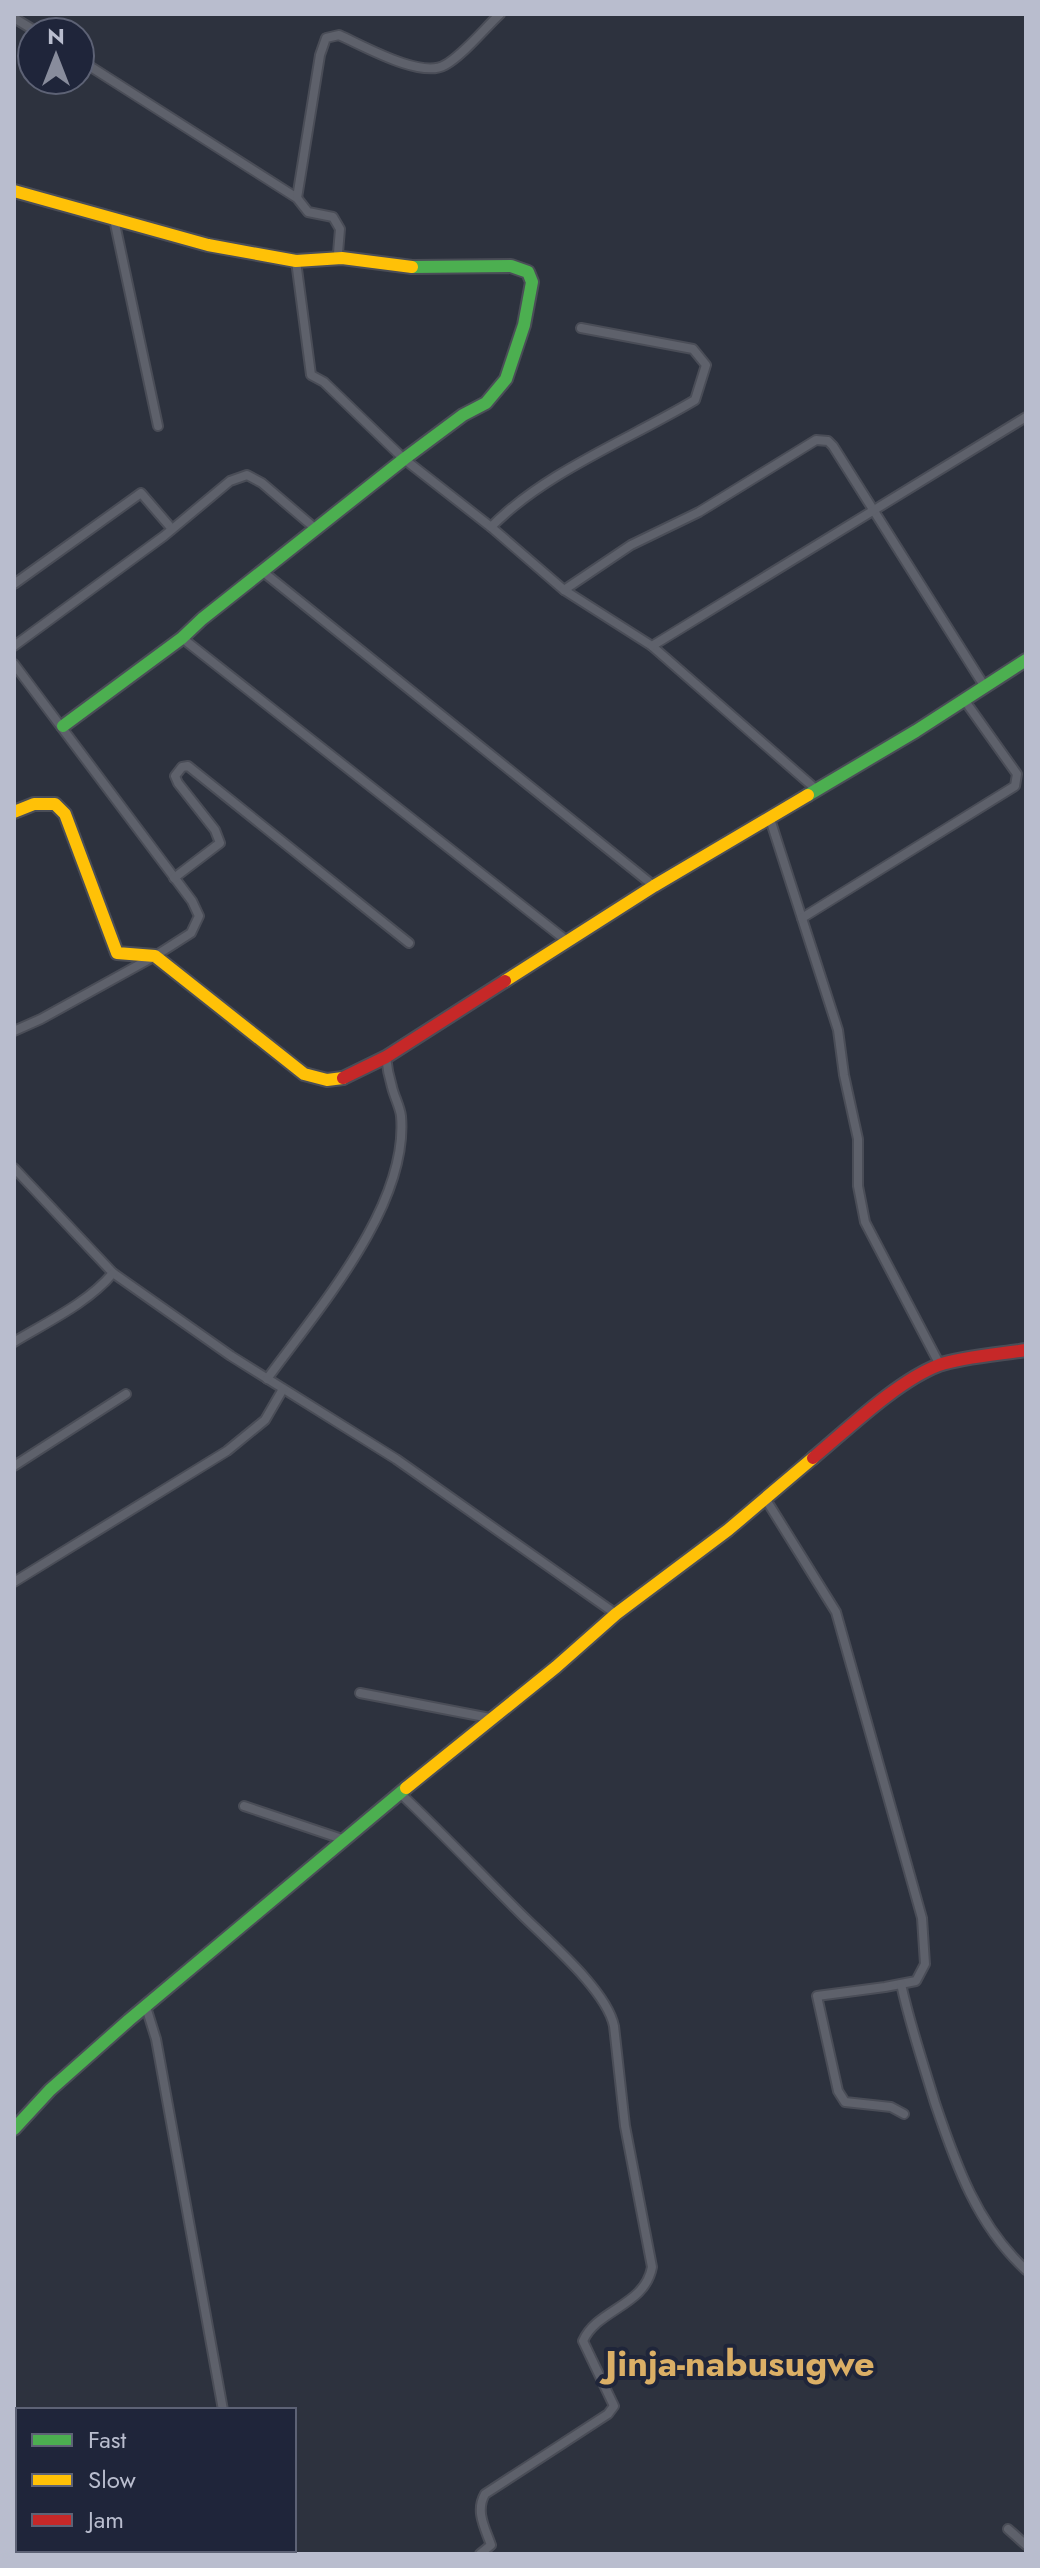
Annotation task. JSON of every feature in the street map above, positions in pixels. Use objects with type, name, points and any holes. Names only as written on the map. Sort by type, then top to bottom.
[{"type":"street","points":[[297,198],[320,55],[326,38],[339,35],[416,68],[433,70],[446,65],[500,14]]},
{"type":"street","points":[[96,70],[297,198],[308,212],[333,217],[340,229],[338,253],[342,258]]},
{"type":"street","points":[[14,191],[208,245],[296,261],[342,258],[407,267],[511,266],[528,272],[532,282],[524,325],[506,379],[486,403],[463,415],[404,459],[182,638],[63,726]]},
{"type":"street","points":[[114,219],[158,426]]},
{"type":"street","points":[[296,261],[311,375],[324,382],[404,459],[491,527],[564,590],[652,646],[818,791]]},
{"type":"street","points":[[491,527],[510,507],[695,400],[706,365],[693,349],[581,328]]},
{"type":"street","points":[[652,646],[1026,417]]},
{"type":"street","points":[[564,590],[631,545],[699,512],[816,440],[828,441],[985,687]]},
{"type":"street","points":[[14,646],[172,529],[230,481],[247,475],[262,483],[317,530]]},
{"type":"street","points":[[14,584],[141,493],[172,529]]},
{"type":"street","points":[[262,571],[654,886]]},
{"type":"street","points":[[182,638],[567,941]]},
{"type":"street","points":[[14,812],[34,804],[55,804],[65,814],[117,953],[155,956],[304,1074],[319,1081],[334,1081],[386,1057],[654,886],[818,791],[1026,660]]},
{"type":"street","points":[[14,664],[192,901],[199,916],[191,933],[155,956],[14,1031]]},
{"type":"street","points":[[802,918],[1015,786],[1017,774],[965,701]]},
{"type":"street","points":[[174,878],[215,848],[220,839],[178,783],[175,776],[182,767],[188,766],[409,943]]},
{"type":"street","points":[[770,819],[838,1030],[858,1139],[858,1186],[865,1222],[940,1365]]},
{"type":"street","points":[[267,1379],[357,1254],[371,1231],[388,1189],[398,1154],[401,1115],[386,1057]]},
{"type":"street","points":[[14,1168],[113,1273],[267,1379],[396,1459],[616,1614]]},
{"type":"street","points":[[14,1342],[79,1301],[113,1273]]},
{"type":"street","points":[[14,2129],[50,2090],[146,2007],[616,1614],[646,1594],[865,1414],[940,1365],[1026,1350]]},
{"type":"street","points":[[14,1581],[227,1451],[265,1420],[283,1389]]},
{"type":"street","points":[[14,1466],[126,1394]]},
{"type":"street","points":[[765,1498],[830,1599],[849,1652],[922,1918],[925,1964],[916,1981],[817,1996],[838,2091],[845,2102],[891,2107],[904,2114]]},
{"type":"street","points":[[360,1693],[491,1719]]},
{"type":"street","points":[[401,1794],[596,1991],[610,2012],[625,2126],[652,2267],[650,2280],[633,2299],[587,2330],[583,2341],[614,2406],[608,2414],[485,2494],[480,2502],[480,2512],[491,2545],[480,2554]]},
{"type":"street","points":[[244,1806],[346,1840]]},
{"type":"street","points":[[901,1984],[911,2030],[953,2158],[987,2224],[1004,2250],[1026,2270]]},
{"type":"street","points":[[146,2007],[156,2039],[223,2408]]},
{"type":"street","points":[[1008,2529],[1026,2545]]},
{"type":"traffic: fast","points":[[63,726],[182,638],[404,459],[463,415],[486,403],[506,379],[524,325],[532,282],[528,272],[511,266],[412,267]]},
{"type":"traffic: fast","points":[[808,795],[916,731],[1026,660]]},
{"type":"traffic: fast","points":[[14,2129],[50,2090],[129,2020],[406,1788]]},
{"type":"traffic: slow","points":[[14,191],[208,245],[296,261],[342,258],[412,267]]},
{"type":"traffic: slow","points":[[505,981],[654,886],[808,795]]},
{"type":"traffic: slow","points":[[14,812],[34,804],[55,804],[65,814],[117,953],[155,956],[304,1074],[327,1080],[343,1078]]},
{"type":"traffic: slow","points":[[406,1788],[556,1667],[616,1614],[728,1530],[813,1458]]},
{"type":"traffic: jam","points":[[343,1078],[386,1057],[505,981]]},
{"type":"traffic: jam","points":[[813,1458],[873,1407],[923,1372],[959,1360],[1026,1350]]},
{"type":"district","name":"Jinja-nabusugwe","points":[[740,2363]]}]
